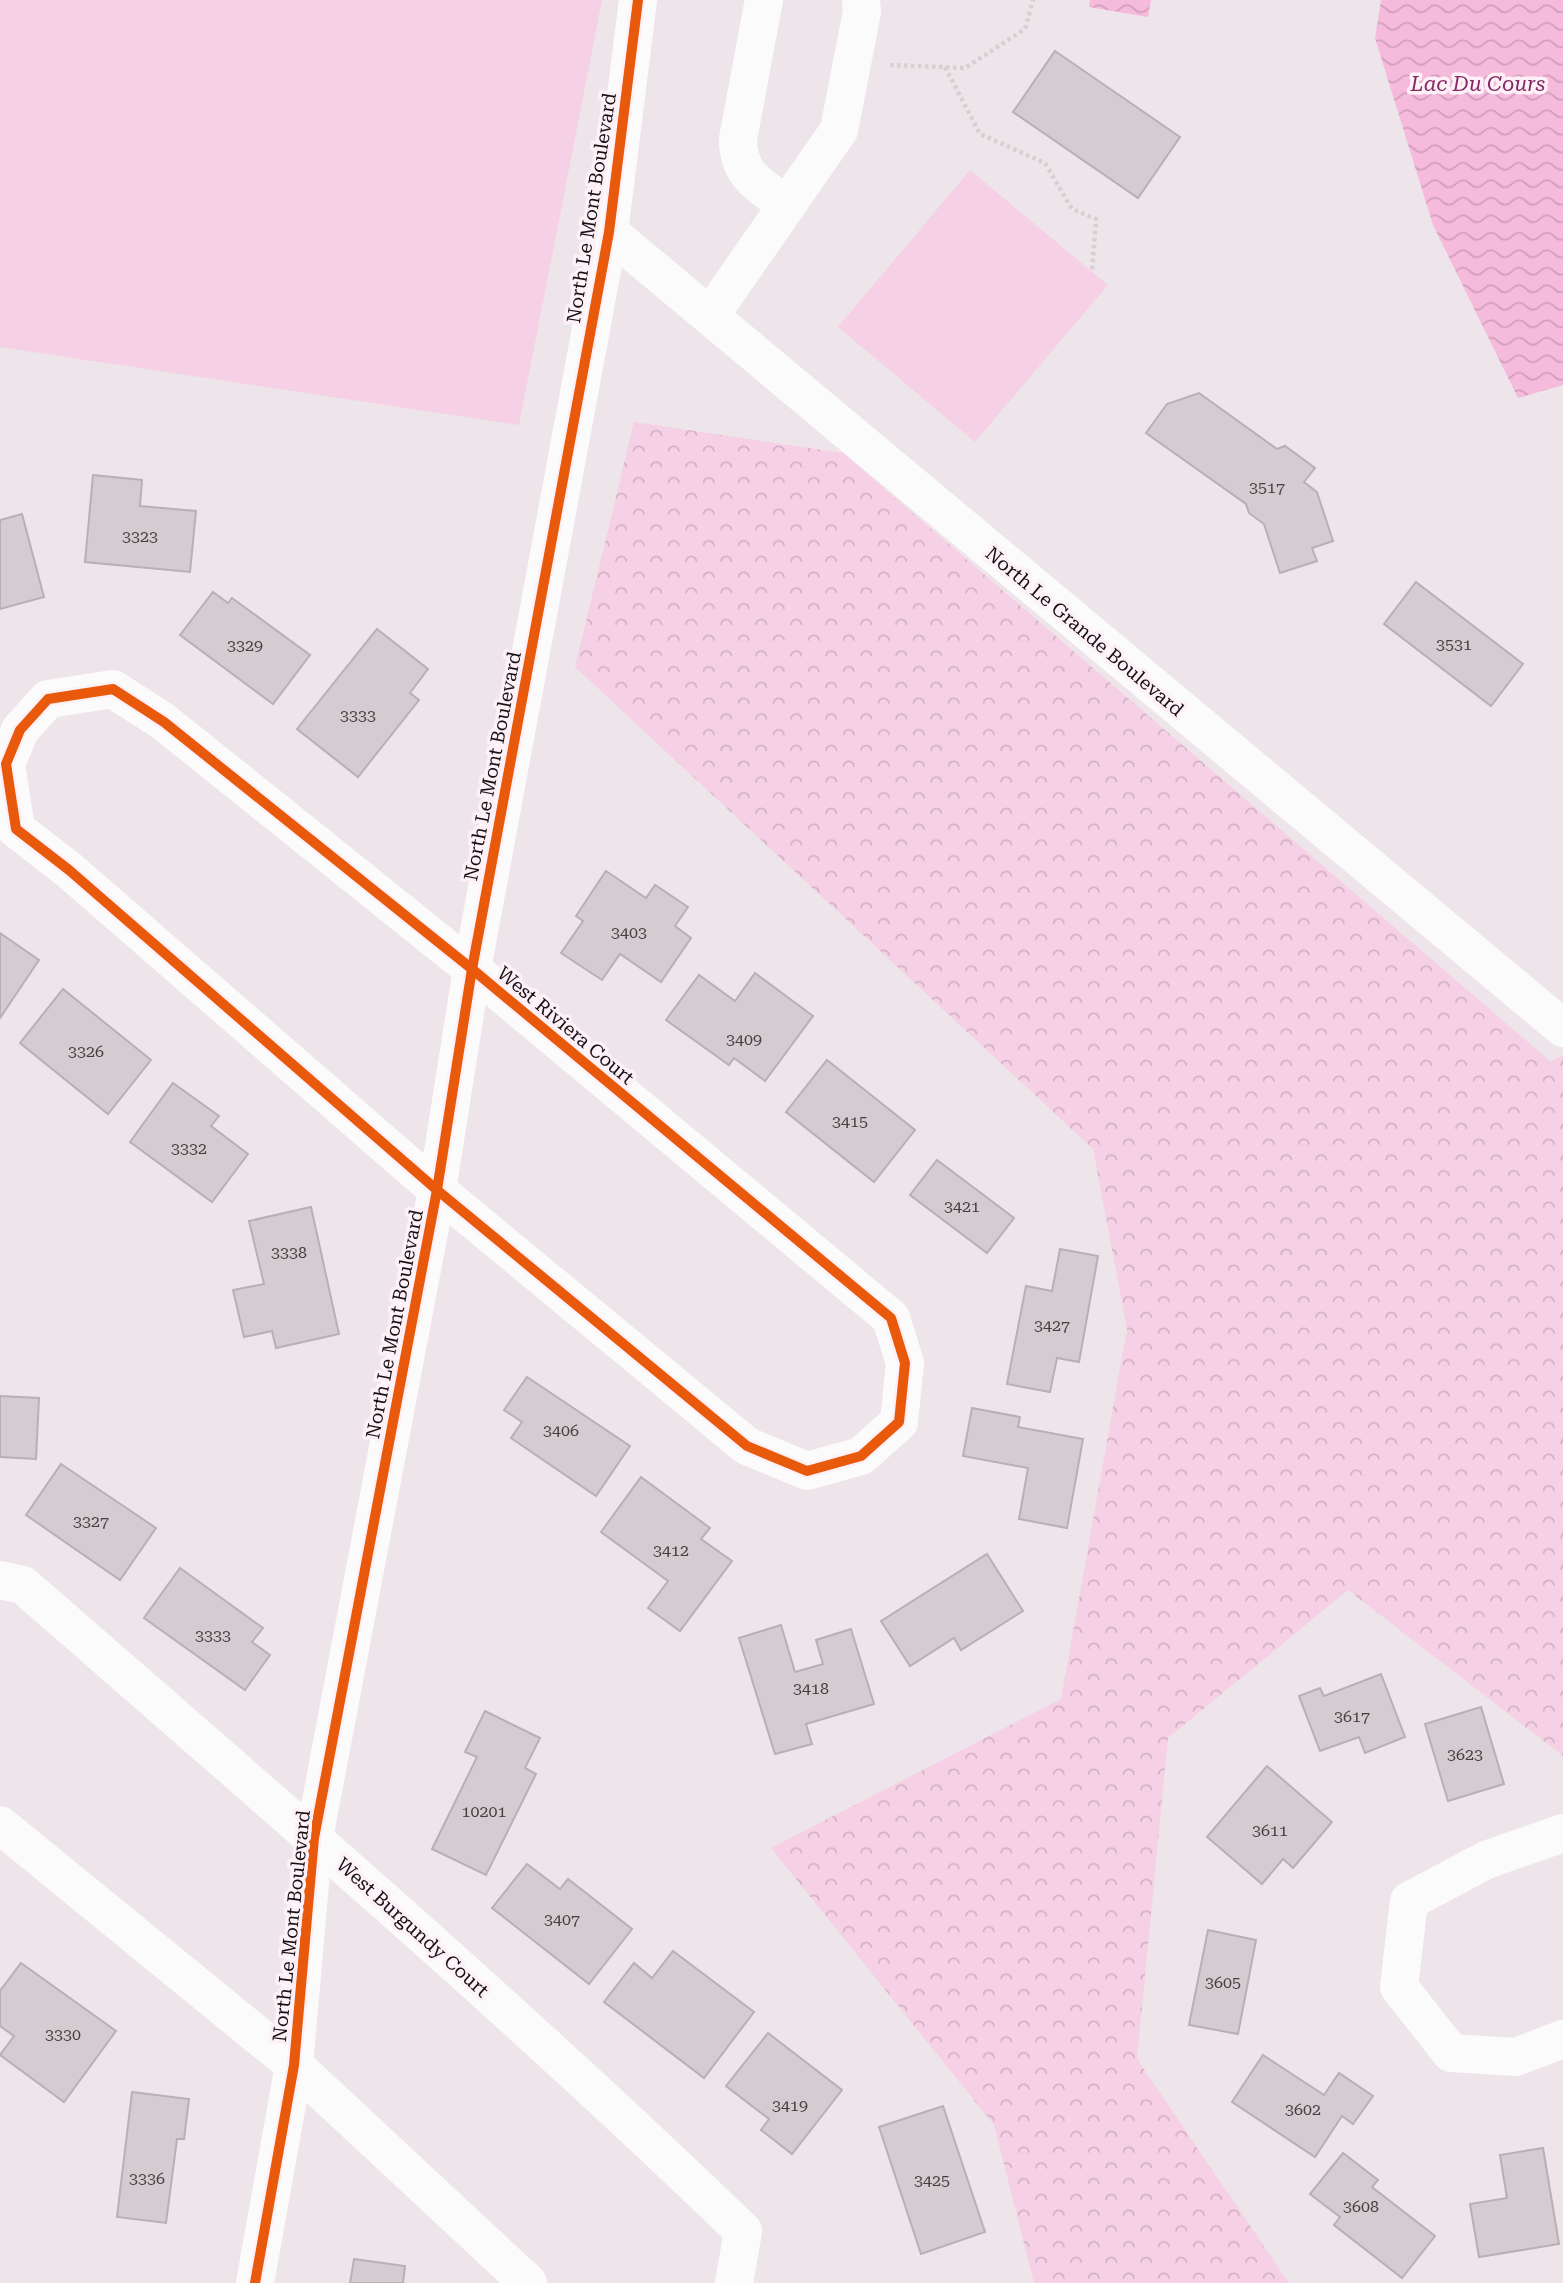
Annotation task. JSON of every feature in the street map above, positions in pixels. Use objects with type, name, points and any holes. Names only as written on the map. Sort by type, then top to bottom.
[{"type":"street","name":"North Le Mont Boulevard","points":[[255,2283],[294,2065],[314,1838],[437,1190],[472,969],[609,232],[638,0]]},
{"type":"street","points":[[764,0],[738,139],[738,156],[749,177],[787,205]]},
{"type":"street","points":[[710,316],[839,130],[862,12],[861,0]]},
{"type":"street","name":"North Le Grande Boulevard","points":[[609,232],[1563,1028]]},
{"type":"street","name":"West Riviera Court","points":[[113,690],[164,722],[472,969],[891,1318],[905,1363],[899,1422],[861,1456],[807,1471],[747,1446],[437,1190],[69,870],[16,829],[6,764],[20,730],[48,699],[113,690]]},
{"type":"street","name":"West Burgundy Court","points":[[0,1580],[23,1585],[314,1838],[625,2118],[743,2231],[734,2283]]},
{"type":"street","points":[[0,1825],[294,2065],[528,2283]]},
{"type":"street","points":[[1563,1833],[1486,1860],[1409,1901],[1399,1987],[1451,2053],[1516,2057],[1563,2039]]},
{"type":"path","points":[[881,65],[965,68],[1025,29],[1033,0]]},
{"type":"path","points":[[945,67],[981,134],[1045,163],[1072,209],[1096,219],[1093,272]]},
{"type":"green space","points":[[0,0],[602,0],[519,425],[0,347]]},
{"type":"green space","points":[[970,170],[1108,285],[975,442],[838,327]]},
{"type":"green space","points":[[634,422],[843,453],[1551,1062],[1563,1055],[1563,1756],[1348,1590],[1168,1738],[1137,2059],[1289,2283],[1034,2283],[994,2125],[771,1848],[1061,1699],[1127,1329],[1093,1149],[575,667]]},
{"type":"water","points":[[1090,0],[1151,0],[1148,17],[1089,7]]},
{"type":"water","name":"Lac Du Cours","points":[[1381,0],[1563,0],[1563,385],[1518,398],[1433,225],[1375,38]]},
{"type":"building","points":[[1055,51],[1180,137],[1138,198],[1013,112]]},
{"type":"building","points":[[1199,393],[1277,449],[1285,446],[1315,468],[1304,482],[1317,492],[1333,541],[1312,548],[1317,561],[1280,573],[1264,524],[1249,513],[1246,504],[1146,433],[1167,404]]},
{"type":"building","points":[[93,475],[142,480],[140,506],[196,511],[190,572],[85,562]]},
{"type":"building","points":[[22,514],[44,597],[0,609],[0,520]]},
{"type":"building","points":[[1416,582],[1523,664],[1491,706],[1384,624]]},
{"type":"building","points":[[213,592],[228,603],[232,598],[310,655],[273,704],[180,635]]},
{"type":"building","points":[[377,629],[428,669],[410,693],[419,700],[358,777],[297,729]]},
{"type":"building","points":[[606,871],[646,898],[655,885],[688,907],[675,926],[691,938],[661,982],[620,954],[602,980],[561,953],[583,921],[576,916]]},
{"type":"building","points":[[0,933],[39,960],[0,1018]]},
{"type":"building","points":[[755,973],[813,1016],[765,1081],[734,1058],[729,1065],[666,1020],[699,975],[735,1001]]},
{"type":"building","points":[[63,989],[151,1060],[108,1114],[20,1043]]},
{"type":"building","points":[[827,1060],[915,1130],[874,1182],[786,1112]]},
{"type":"building","points":[[173,1083],[219,1116],[211,1126],[248,1154],[212,1202],[130,1142]]},
{"type":"building","points":[[937,1160],[1014,1218],[987,1253],[910,1195]]},
{"type":"building","points":[[311,1207],[339,1334],[276,1348],[272,1331],[244,1337],[233,1290],[264,1284],[249,1221]]},
{"type":"building","points":[[1060,1249],[1098,1256],[1079,1362],[1057,1358],[1050,1392],[1007,1384],[1026,1286],[1052,1291]]},
{"type":"building","points":[[527,1377],[630,1446],[596,1496],[511,1438],[522,1422],[504,1410]]},
{"type":"building","points":[[0,1396],[39,1398],[36,1459],[0,1457]]},
{"type":"building","points":[[972,1408],[1020,1417],[1018,1427],[1083,1439],[1067,1528],[1019,1519],[1028,1468],[963,1456]]},
{"type":"building","points":[[61,1464],[156,1528],[120,1580],[26,1515]]},
{"type":"building","points":[[641,1477],[710,1528],[701,1539],[732,1561],[680,1631],[648,1608],[668,1581],[601,1532]]},
{"type":"building","points":[[987,1554],[1023,1611],[961,1650],[954,1638],[910,1666],[881,1621]]},
{"type":"building","points":[[180,1568],[263,1628],[252,1642],[270,1655],[245,1690],[144,1618]]},
{"type":"building","points":[[781,1625],[795,1672],[823,1664],[816,1640],[851,1629],[874,1704],[806,1724],[812,1744],[775,1754],[739,1638]]},
{"type":"building","points":[[1381,1674],[1405,1737],[1365,1753],[1359,1737],[1320,1751],[1299,1696],[1320,1688],[1324,1696]]},
{"type":"building","points":[[1481,1707],[1504,1784],[1448,1801],[1425,1724]]},
{"type":"building","points":[[485,1711],[540,1738],[525,1768],[536,1774],[486,1875],[432,1849],[477,1757],[465,1752]]},
{"type":"building","points":[[1267,1766],[1332,1822],[1293,1868],[1283,1859],[1262,1884],[1207,1837]]},
{"type":"building","points":[[527,1864],[560,1889],[568,1879],[632,1929],[589,1984],[492,1908]]},
{"type":"building","points":[[1208,1930],[1256,1940],[1238,2034],[1189,2025]]},
{"type":"building","points":[[673,1951],[754,2012],[704,2078],[604,2002],[634,1963],[652,1978]]},
{"type":"building","points":[[21,1963],[116,2031],[64,2102],[0,2055],[14,2036],[0,2026],[0,1991]]},
{"type":"building","points":[[768,2033],[842,2090],[792,2154],[761,2130],[769,2119],[726,2086]]},
{"type":"building","points":[[1263,2055],[1324,2095],[1339,2073],[1373,2096],[1353,2124],[1342,2116],[1315,2157],[1232,2102]]},
{"type":"building","points":[[132,2092],[189,2099],[184,2139],[177,2139],[166,2223],[117,2217]]},
{"type":"building","points":[[943,2106],[985,2232],[921,2254],[879,2127]]},
{"type":"building","points":[[1543,2148],[1559,2244],[1479,2257],[1470,2204],[1507,2198],[1500,2155]]},
{"type":"building","points":[[1343,2153],[1378,2180],[1372,2187],[1435,2236],[1402,2278],[1334,2225],[1340,2217],[1310,2194]]},
{"type":"building","points":[[354,2259],[405,2266],[403,2283],[350,2283]]},
{"type":"cycle path","points":[[255,2283],[294,2065],[314,1838],[437,1190],[472,969],[609,232],[638,0]]},
{"type":"cycle path","points":[[113,689],[164,722],[472,969],[891,1318],[905,1363],[899,1422],[861,1456],[807,1471],[747,1446],[437,1190],[69,870],[16,829],[6,764],[20,730],[48,699],[113,689]]}]
